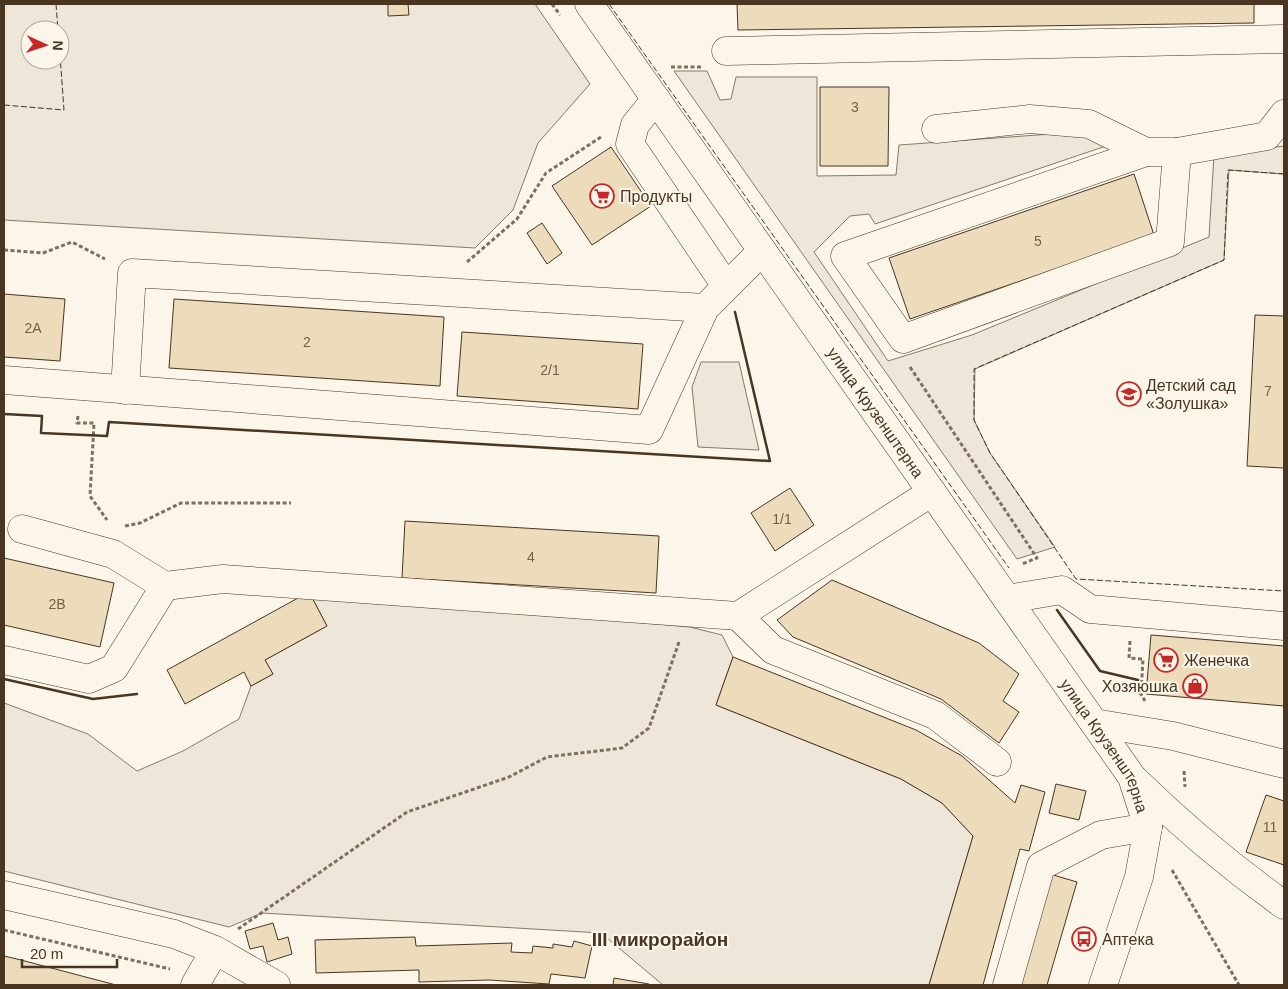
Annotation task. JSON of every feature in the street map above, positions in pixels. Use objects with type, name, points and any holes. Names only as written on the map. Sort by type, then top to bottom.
[{"type":"street","name":"улица Крузенштерна","points":[[589,4],[1132,777],[1148,827]]},
{"type":"street","points":[[726,52],[1284,39]]},
{"type":"street","points":[[656,99],[635,125],[630,144],[726,286]]},
{"type":"street","points":[[1177,152],[1170,242],[903,339],[845,256],[1146,152],[1177,152],[1267,136],[1284,114]]},
{"type":"street","points":[[936,129],[1030,119],[1089,124],[1146,152]]},
{"type":"street","points":[[4,380],[648,430],[705,308],[762,251]]},
{"type":"street","points":[[125,390],[132,273],[705,308]]},
{"type":"street","points":[[22,528],[113,554],[165,586],[223,579],[738,616],[932,492]]},
{"type":"street","points":[[4,660],[89,679],[114,668],[165,586]]},
{"type":"street","points":[[1007,599],[1062,590],[1090,609],[1284,626]]},
{"type":"street","points":[[738,616],[773,650],[935,714],[997,762]]},
{"type":"street","points":[[1094,722],[1173,736],[1284,764]]},
{"type":"street","points":[[1132,777],[1180,824],[1237,871],[1284,906]]},
{"type":"street","points":[[1007,985],[1041,866],[1101,835],[1148,827],[1139,877],[1103,985]]},
{"type":"street","points":[[4,895],[12,895],[174,934],[215,950],[276,985]]},
{"type":"street","points":[[196,983],[215,950]]},
{"type":"path","points":[[670,67],[718,67],[726,52]]},
{"type":"path","points":[[433,292],[517,219],[546,173],[607,133],[635,125]]},
{"type":"path","points":[[4,250],[43,253],[72,242],[132,273]]},
{"type":"path","points":[[918,378],[1037,558],[1014,566]]},
{"type":"path","points":[[77,423],[94,424],[90,496]]},
{"type":"path","points":[[122,526],[140,524],[181,504],[291,503]]},
{"type":"path","points":[[215,950],[244,925],[332,866],[407,812],[509,777],[547,757],[622,748],[649,728],[682,632],[685,613]]},
{"type":"path","points":[[1129,658],[1144,659],[1140,694]]},
{"type":"path","points":[[1172,869],[1239,985]]},
{"type":"path","points":[[4,930],[183,972],[196,983]]},
{"type":"shaded area","points":[[4,4],[535,4],[590,84],[538,143],[513,210],[475,248],[4,220]]},
{"type":"shaded area","points":[[674,71],[707,71],[720,100],[731,99],[736,77],[817,77],[817,176],[896,175],[899,145],[1079,132],[1112,144],[875,224],[869,214],[850,216],[814,252],[888,361],[972,335],[1209,237],[1214,155],[1284,146],[1284,174],[1229,170],[1224,260],[975,369],[974,420],[990,453],[1055,547],[1017,559]]},
{"type":"shaded area","points":[[701,362],[739,362],[759,450],[698,447],[692,387]]},
{"type":"shaded area","points":[[309,592],[690,627],[722,635],[733,657],[716,705],[901,779],[942,803],[973,836],[929,985],[663,985],[601,933],[262,913],[229,927],[4,871],[4,703],[88,734],[137,771],[183,751],[239,719],[251,686],[273,674],[265,660],[327,626]]},
{"type":"building","points":[[388,4],[408,4],[409,15],[388,16]]},
{"type":"building","points":[[737,4],[1254,4],[1254,23],[738,30]]},
{"type":"building","points":[[820,87],[889,87],[888,166],[820,166]]},
{"type":"building","name":"Продукты","points":[[611,147],[651,206],[592,245],[552,186]]},
{"type":"building","points":[[1134,174],[1154,235],[910,319],[889,258]]},
{"type":"building","points":[[542,223],[562,253],[547,264],[527,233]]},
{"type":"building","points":[[4,294],[65,299],[60,361],[4,357]]},
{"type":"building","points":[[174,299],[444,317],[440,386],[169,368]]},
{"type":"building","points":[[1255,315],[1284,316],[1284,468],[1247,466]]},
{"type":"building","points":[[462,332],[643,344],[638,409],[457,396]]},
{"type":"building","points":[[790,488],[814,525],[775,551],[751,513]]},
{"type":"building","points":[[405,521],[659,536],[656,593],[402,578]]},
{"type":"building","points":[[4,558],[114,583],[100,647],[4,625]]},
{"type":"building","points":[[832,580],[979,643],[1019,674],[1003,701],[1019,712],[999,743],[941,699],[793,637],[777,620]]},
{"type":"building","points":[[309,592],[327,626],[265,660],[273,674],[251,686],[244,672],[185,704],[167,670]]},
{"type":"building","points":[[1151,635],[1284,646],[1284,706],[1146,694]]},
{"type":"building","points":[[733,657],[916,730],[962,756],[1015,803],[1021,785],[1045,792],[1029,851],[1020,849],[983,985],[929,985],[973,836],[942,803],[901,779],[716,705]]},
{"type":"building","points":[[1056,784],[1086,791],[1079,820],[1049,813]]},
{"type":"building","points":[[1266,795],[1284,801],[1284,865],[1246,852]]},
{"type":"building","points":[[1043,872],[1077,882],[1047,985],[1010,985]]},
{"type":"building","points":[[273,923],[278,940],[288,937],[292,954],[267,962],[263,946],[250,949],[245,931]]},
{"type":"building","points":[[415,937],[416,946],[512,943],[511,952],[532,953],[533,946],[553,948],[553,944],[572,947],[574,941],[592,946],[585,978],[551,974],[549,984],[489,980],[419,982],[419,970],[316,973],[315,940]]},
{"type":"building","points":[[4,956],[21,960],[116,985],[4,985]]},
{"type":"building","points":[[614,978],[649,984],[613,985]]},
{"type":"fence","points":[[56,4],[57,20]]},
{"type":"fence","points":[[609,4],[1009,568]]},
{"type":"fence","points":[[4,105],[64,110],[61,70]]},
{"type":"fence","points":[[1284,174],[1228,170],[1224,260],[974,369],[974,420],[990,453],[1076,579],[1284,591]]},
{"type":"wall","points":[[4,414],[42,416],[41,433],[107,436],[109,422],[770,461],[735,312]]},
{"type":"wall","points":[[1057,610],[1100,671],[1138,680]]},
{"type":"wall","points":[[4,679],[93,699],[137,694]]},
{"type":"place","name":"Продукты","points":[[602,196]]},
{"type":"place","name":"Детский сад «Золушка»","points":[[1129,394]]},
{"type":"place","name":"Женечка","points":[[1166,660]]},
{"type":"place","name":"Хозяюшка","points":[[1195,686]]},
{"type":"place","name":"Аптека","points":[[1084,939]]},
{"type":"district","name":"III микрорайон","points":[[660,939]]}]
